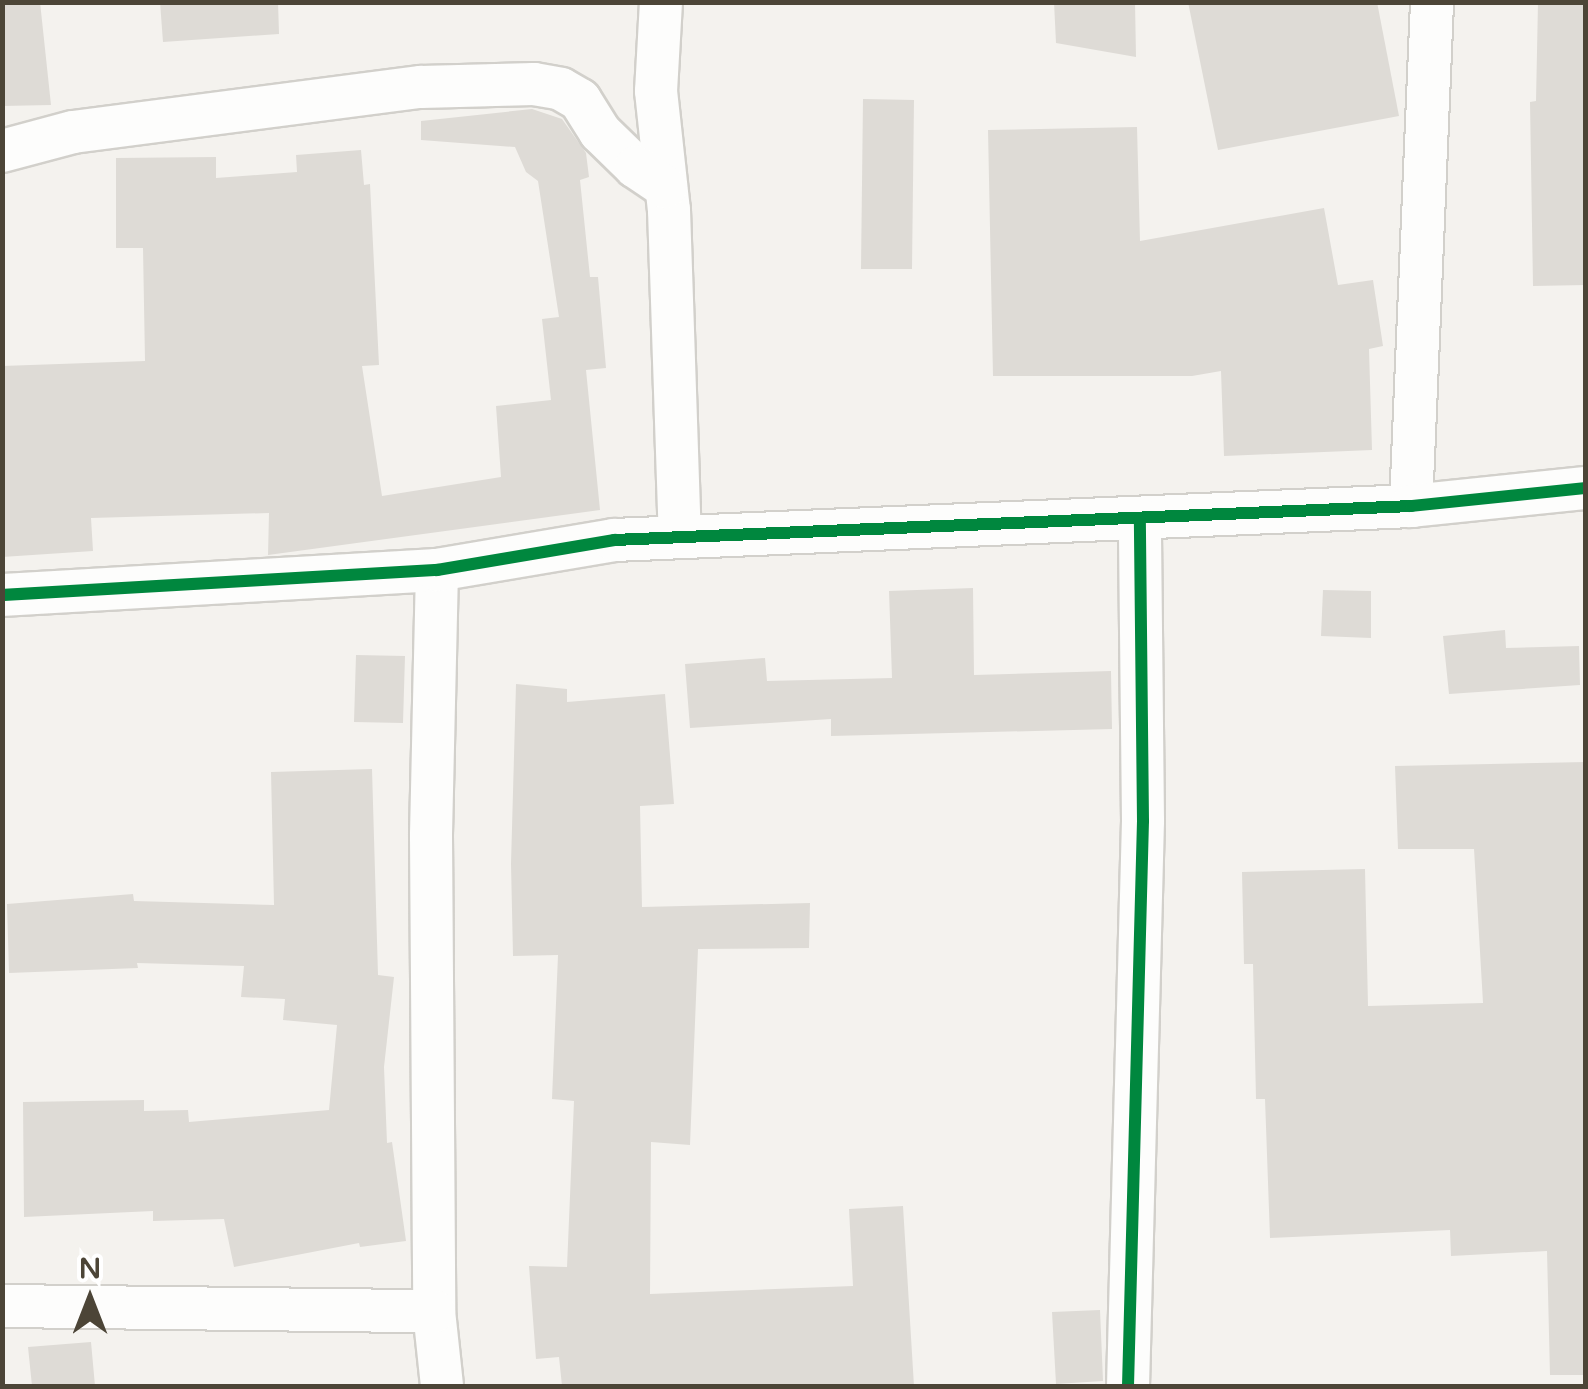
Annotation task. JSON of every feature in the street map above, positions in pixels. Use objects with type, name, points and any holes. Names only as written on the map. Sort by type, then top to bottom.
[{"type":"street","points":[[661,2],[656,91],[666,187],[680,536]]},
{"type":"street","points":[[1410,506],[1432,2]]},
{"type":"street","points":[[2,151],[72,132],[422,86],[534,84],[561,89],[580,100],[600,132],[636,167],[666,187]]},
{"type":"street","points":[[2,595],[437,570],[614,540],[1410,506],[1586,488]]},
{"type":"street","points":[[1128,1386],[1143,821],[1140,519]]},
{"type":"street","points":[[437,570],[430,836],[434,1310],[442,1386]]},
{"type":"street","points":[[2,1306],[434,1310]]},
{"type":"building","points":[[2,2],[40,2],[51,105],[2,106]]},
{"type":"building","points":[[160,2],[278,2],[279,34],[163,42]]},
{"type":"building","points":[[1054,2],[1135,2],[1136,57],[1056,43]]},
{"type":"building","points":[[1188,2],[1377,2],[1399,116],[1218,150]]},
{"type":"building","points":[[1538,2],[1586,2],[1586,285],[1533,286],[1530,102],[1536,101]]},
{"type":"building","points":[[863,99],[914,100],[912,269],[861,269]]},
{"type":"building","points":[[532,109],[562,119],[586,153],[589,177],[580,180],[590,277],[598,277],[606,368],[586,370],[600,510],[268,555],[269,513],[91,518],[93,551],[2,557],[2,366],[145,361],[143,248],[116,248],[116,158],[216,157],[216,178],[297,172],[296,155],[361,150],[364,185],[370,184],[379,365],[362,366],[382,496],[501,477],[496,406],[551,400],[542,319],[559,317],[538,181],[526,172],[515,147],[421,140],[421,121]]},
{"type":"building","points":[[1137,127],[1140,241],[1324,208],[1338,285],[1373,280],[1383,346],[1369,349],[1372,450],[1224,456],[1221,371],[1192,376],[993,376],[988,130]]},
{"type":"building","points":[[973,588],[974,675],[1111,671],[1112,729],[831,736],[831,719],[690,728],[685,664],[765,658],[767,681],[892,678],[889,591]]},
{"type":"building","points":[[1323,590],[1371,591],[1371,638],[1321,636]]},
{"type":"building","points":[[1505,630],[1506,648],[1579,646],[1580,685],[1449,694],[1443,636]]},
{"type":"building","points":[[356,655],[405,656],[403,723],[354,722]]},
{"type":"building","points":[[516,684],[567,689],[567,702],[665,694],[674,804],[640,806],[642,907],[810,903],[809,948],[698,949],[690,1145],[651,1142],[650,1294],[853,1286],[849,1209],[903,1206],[914,1386],[562,1386],[559,1357],[536,1359],[529,1266],[567,1267],[574,1101],[552,1099],[558,955],[513,956],[511,864]]},
{"type":"building","points":[[1586,762],[1586,1375],[1550,1375],[1547,1251],[1451,1256],[1450,1230],[1270,1238],[1265,1099],[1256,1099],[1253,964],[1244,964],[1242,872],[1365,869],[1368,1006],[1483,1003],[1474,849],[1398,849],[1395,766]]},
{"type":"building","points":[[372,769],[378,975],[394,977],[384,1067],[387,1143],[392,1142],[406,1241],[360,1247],[359,1243],[234,1267],[224,1219],[153,1221],[153,1211],[24,1217],[23,1102],[144,1100],[144,1111],[188,1110],[189,1122],[329,1110],[337,1025],[283,1020],[285,999],[241,997],[244,966],[137,963],[138,968],[9,973],[7,904],[133,894],[134,901],[274,905],[271,772]]},
{"type":"building","points":[[1100,1310],[1103,1381],[1056,1384],[1052,1312]]},
{"type":"building","points":[[91,1342],[95,1386],[32,1386],[28,1347]]},
{"type":"cycle path","points":[[2,595],[437,570],[614,540],[1411,506],[1586,488]]},
{"type":"cycle path","points":[[1128,1386],[1143,821],[1140,519]]}]
